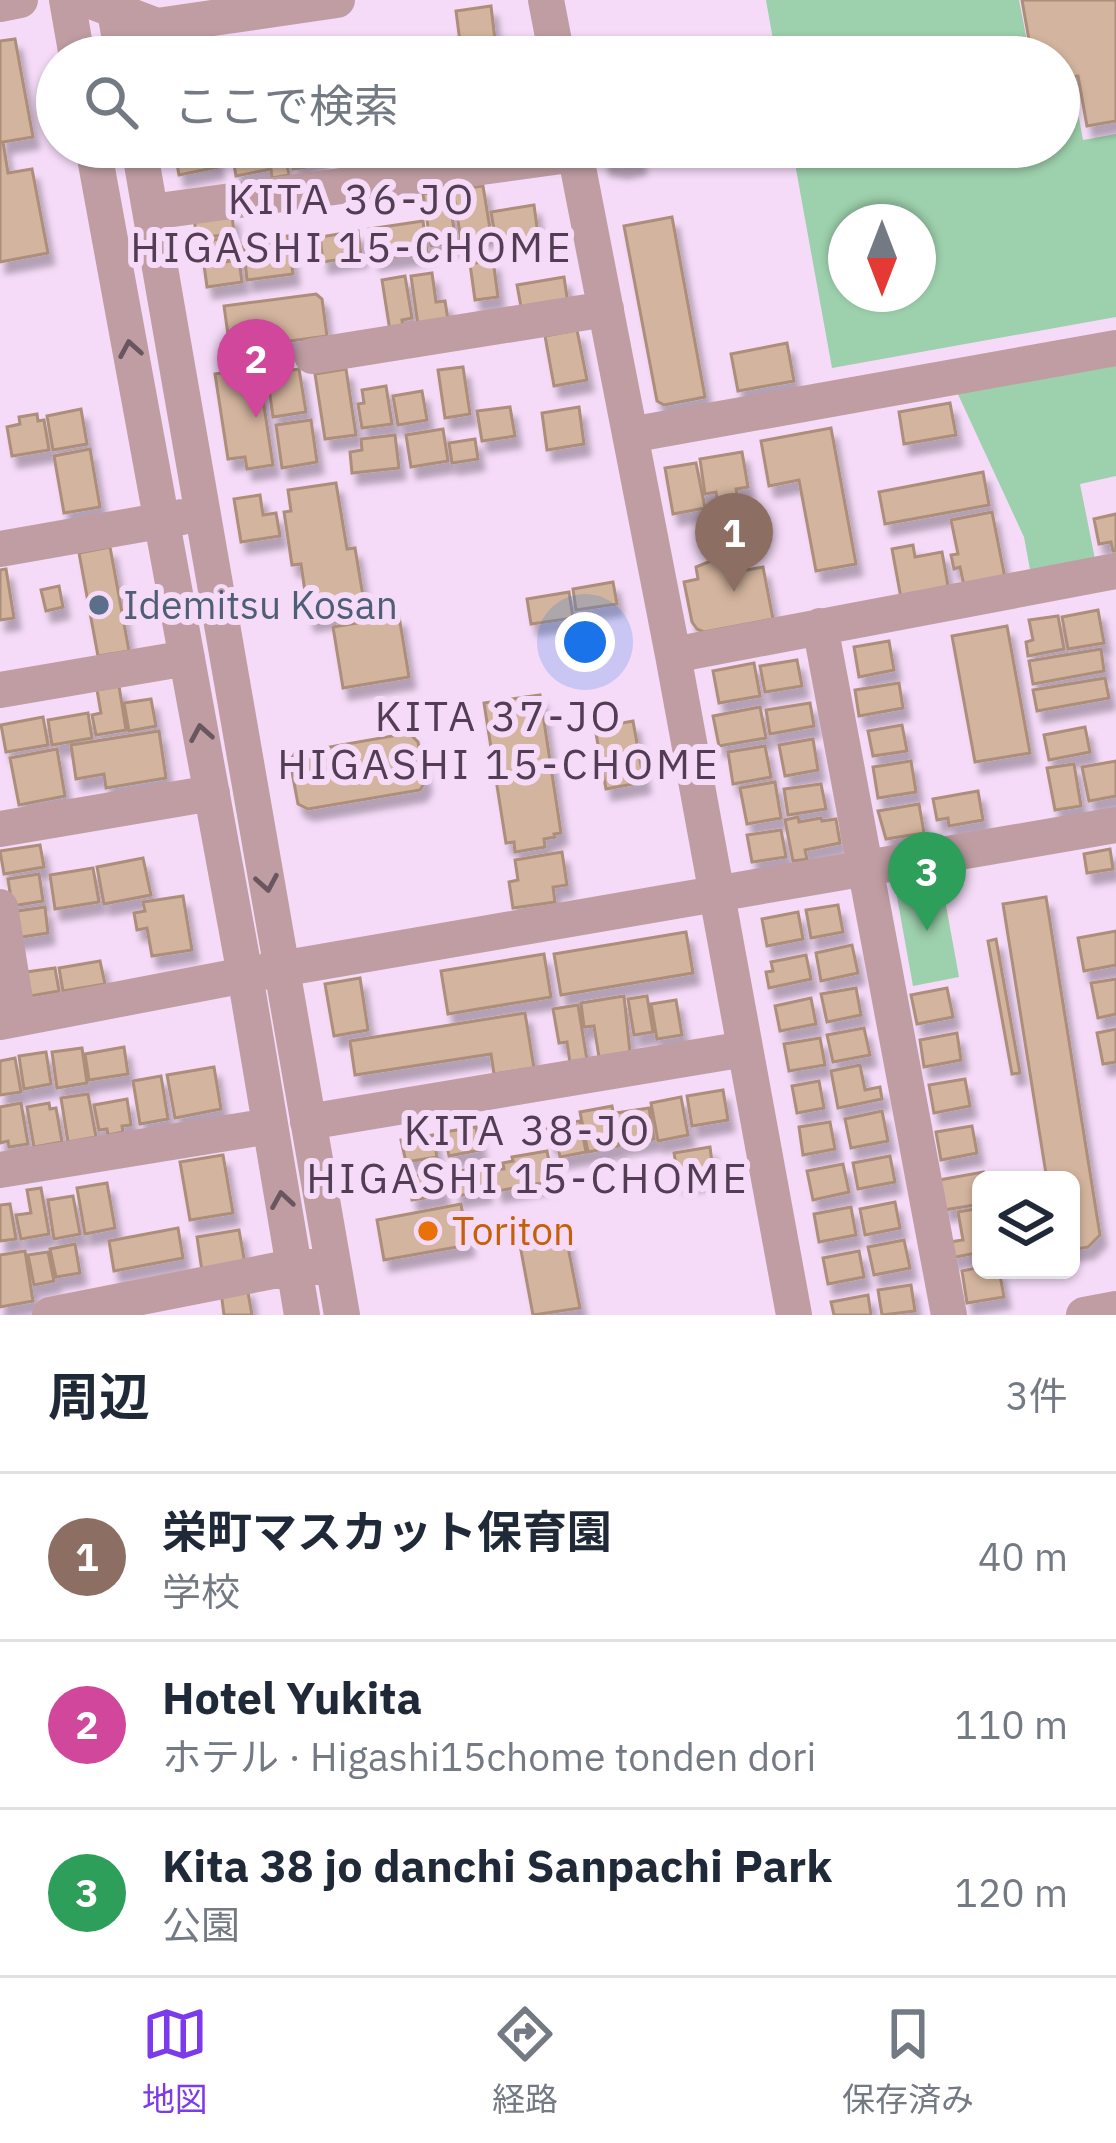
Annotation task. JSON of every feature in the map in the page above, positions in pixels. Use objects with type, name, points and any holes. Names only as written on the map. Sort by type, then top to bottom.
[{"type":"street","points":[[0,4],[20,0]]},
{"type":"street","points":[[67,0],[73,36]]},
{"type":"street","points":[[105,3],[157,26],[337,0]]},
{"type":"street","points":[[546,0],[553,36]]},
{"type":"street","points":[[105,3],[116,36]]},
{"type":"street","points":[[98,168],[302,1315]]},
{"type":"street","points":[[143,168],[342,1315]]},
{"type":"street","points":[[151,212],[457,168]]},
{"type":"street","points":[[578,168],[794,1315]]},
{"type":"street","points":[[312,356],[605,309]]},
{"type":"street","points":[[630,435],[1116,347]]},
{"type":"street","points":[[0,549],[203,514]]},
{"type":"street","points":[[673,655],[1113,572],[1116,609]]},
{"type":"street","points":[[820,626],[949,1315]]},
{"type":"street","points":[[0,690],[187,658]]},
{"type":"street","points":[[0,829],[212,793]]},
{"type":"street","points":[[0,907],[9,1020],[1116,825]]},
{"type":"street","points":[[308,1122],[745,1049]]},
{"type":"street","points":[[0,1170],[270,1126]]},
{"type":"street","points":[[50,1315],[293,1267],[333,1267]]},
{"type":"street","points":[[1084,1315],[1116,1310]]},
{"type":"green space","points":[[766,0],[1019,0],[1026,36],[772,36]]},
{"type":"green space","points":[[1080,123],[1083,140],[1116,134],[1116,317],[832,368],[796,168],[1080,168]]},
{"type":"green space","points":[[1116,362],[1116,476],[1080,484],[1096,564],[1031,575],[1024,537],[956,390]]},
{"type":"green space","points":[[941,878],[959,977],[913,986],[895,886]]},
{"type":"building","points":[[1022,0],[1116,0],[1116,121],[1087,126],[1080,87],[1080,36],[1028,36]]},
{"type":"building","points":[[491,6],[495,36],[459,36],[456,11]]},
{"type":"building","points":[[15,39],[33,137],[3,142],[8,173],[32,169],[48,253],[0,262],[0,41]]},
{"type":"building","points":[[178,168],[213,168],[179,175]]},
{"type":"building","points":[[235,168],[288,168],[289,175],[272,178],[271,169],[236,176]]},
{"type":"building","points":[[483,186],[491,235],[461,240],[453,190]]},
{"type":"building","points":[[448,190],[456,242],[431,246],[423,194]]},
{"type":"building","points":[[534,205],[538,235],[496,241],[491,212]]},
{"type":"building","points":[[232,214],[234,234],[197,238],[194,219]]},
{"type":"building","points":[[672,217],[705,397],[664,405],[657,401],[624,226]]},
{"type":"building","points":[[423,221],[427,252],[374,259],[369,229]]},
{"type":"building","points":[[358,231],[361,256],[323,262],[320,237]]},
{"type":"building","points":[[288,236],[293,274],[247,280],[243,242]]},
{"type":"building","points":[[236,237],[239,257],[202,262],[205,241]]},
{"type":"building","points":[[239,260],[242,282],[207,287],[204,265]]},
{"type":"building","points":[[493,260],[498,297],[475,300],[470,264]]},
{"type":"building","points":[[432,273],[436,302],[445,301],[448,320],[418,325],[411,276]]},
{"type":"building","points":[[405,276],[412,318],[402,320],[403,329],[390,331],[382,280]]},
{"type":"building","points":[[564,277],[568,304],[522,312],[517,285]]},
{"type":"building","points":[[316,294],[322,299],[327,336],[230,349],[224,306]]},
{"type":"building","points":[[577,330],[587,380],[554,386],[545,336]]},
{"type":"building","points":[[787,343],[794,381],[738,391],[731,354]]},
{"type":"building","points":[[258,367],[273,465],[247,469],[245,457],[228,459],[215,374]]},
{"type":"building","points":[[463,367],[470,414],[445,418],[438,370]]},
{"type":"building","points":[[299,369],[306,412],[273,417],[267,374]]},
{"type":"building","points":[[346,369],[356,435],[325,439],[315,374]]},
{"type":"building","points":[[386,386],[392,424],[362,428],[358,404],[364,403],[362,390]]},
{"type":"building","points":[[422,391],[427,420],[398,425],[393,396]]},
{"type":"building","points":[[950,403],[956,435],[904,444],[899,412]]},
{"type":"building","points":[[510,407],[515,436],[482,441],[477,411]]},
{"type":"building","points":[[579,407],[584,444],[547,450],[542,413]]},
{"type":"building","points":[[81,409],[87,444],[53,450],[47,416]]},
{"type":"building","points":[[37,414],[38,421],[44,420],[49,450],[12,456],[7,427],[20,424],[19,417]]},
{"type":"building","points":[[311,420],[317,462],[282,468],[276,425]]},
{"type":"building","points":[[831,428],[856,564],[816,571],[799,480],[769,486],[761,441]]},
{"type":"building","points":[[443,429],[448,461],[411,467],[406,435]]},
{"type":"building","points":[[395,435],[399,468],[352,473],[350,452],[362,450],[361,439]]},
{"type":"building","points":[[475,439],[478,459],[452,463],[449,443]]},
{"type":"building","points":[[90,449],[100,507],[64,513],[54,456]]},
{"type":"building","points":[[742,452],[748,487],[736,489],[739,503],[718,507],[716,492],[705,494],[700,459]]},
{"type":"building","points":[[696,463],[705,508],[673,514],[665,468]]},
{"type":"building","points":[[983,472],[989,505],[885,524],[879,492]]},
{"type":"building","points":[[336,483],[347,549],[355,548],[364,602],[351,604],[352,613],[309,620],[301,564],[292,565],[284,512],[291,511],[288,490]]},
{"type":"building","points":[[260,495],[263,515],[276,513],[280,536],[241,542],[234,499]]},
{"type":"building","points":[[992,512],[1006,583],[965,590],[960,567],[954,569],[951,555],[958,554],[951,520]]},
{"type":"building","points":[[1116,514],[1113,551],[1111,542],[1099,544],[1094,519]]},
{"type":"building","points":[[913,545],[915,557],[942,552],[948,586],[901,598],[892,549]]},
{"type":"building","points":[[110,547],[129,651],[98,656],[79,553]]},
{"type":"building","points":[[718,558],[745,558],[747,570],[763,567],[773,619],[704,632],[697,629],[684,582],[698,579],[696,567]]},
{"type":"building","points":[[6,569],[14,618],[0,620],[0,570]]},
{"type":"building","points":[[613,582],[617,604],[576,610],[573,589]]},
{"type":"building","points":[[59,586],[63,607],[46,611],[41,590]]},
{"type":"building","points":[[569,592],[573,618],[531,624],[527,599]]},
{"type":"building","points":[[1098,610],[1104,643],[1068,649],[1062,617]]},
{"type":"building","points":[[399,616],[409,677],[343,688],[333,627]]},
{"type":"building","points":[[1058,616],[1064,649],[1028,656],[1026,642],[1033,640],[1029,620]]},
{"type":"building","points":[[1007,626],[1030,753],[975,762],[952,636]]},
{"type":"building","points":[[889,641],[894,670],[859,677],[854,647]]},
{"type":"building","points":[[1101,649],[1104,671],[1033,684],[1029,661]]},
{"type":"building","points":[[797,660],[802,686],[765,692],[760,666]]},
{"type":"building","points":[[754,663],[760,696],[719,703],[713,671]]},
{"type":"building","points":[[1105,678],[1109,698],[1037,711],[1033,690]]},
{"type":"building","points":[[899,683],[903,708],[859,716],[855,690]]},
{"type":"building","points":[[119,686],[126,730],[96,735],[92,715],[101,713],[97,690]]},
{"type":"building","points":[[540,695],[561,833],[544,839],[545,847],[515,852],[514,842],[506,843],[484,703]]},
{"type":"building","points":[[151,699],[156,726],[129,731],[124,703]]},
{"type":"building","points":[[810,703],[814,726],[770,734],[766,710]]},
{"type":"building","points":[[760,707],[766,738],[719,746],[713,716]]},
{"type":"building","points":[[88,713],[92,738],[52,745],[48,720]]},
{"type":"building","points":[[43,717],[48,745],[6,752],[1,725]]},
{"type":"building","points":[[633,721],[644,782],[606,789],[595,728]]},
{"type":"building","points":[[902,725],[907,751],[873,756],[868,731]]},
{"type":"building","points":[[1085,727],[1090,752],[1049,760],[1044,735]]},
{"type":"building","points":[[159,731],[166,778],[106,788],[104,774],[76,779],[71,745]]},
{"type":"building","points":[[409,733],[418,742],[425,782],[420,790],[308,809],[298,804],[290,761],[295,753]]},
{"type":"building","points":[[813,739],[818,770],[785,776],[779,745]]},
{"type":"building","points":[[765,746],[771,777],[733,784],[728,752]]},
{"type":"building","points":[[57,749],[65,796],[19,805],[10,758]]},
{"type":"building","points":[[911,761],[916,792],[878,798],[873,767]]},
{"type":"building","points":[[1116,761],[1116,796],[1089,801],[1082,767]]},
{"type":"building","points":[[1074,764],[1081,806],[1055,810],[1047,768]]},
{"type":"building","points":[[775,782],[781,818],[747,824],[740,788]]},
{"type":"building","points":[[821,784],[826,809],[788,815],[784,789]]},
{"type":"building","points":[[978,791],[983,820],[949,826],[948,818],[937,820],[933,799]]},
{"type":"building","points":[[919,804],[924,833],[886,839],[878,811]]},
{"type":"building","points":[[798,817],[799,822],[836,819],[840,843],[805,850],[807,859],[793,861],[785,820]]},
{"type":"building","points":[[781,830],[786,857],[752,862],[747,835]]},
{"type":"building","points":[[40,845],[44,867],[4,874],[0,851]]},
{"type":"building","points":[[1110,849],[1113,869],[1087,873],[1084,854]]},
{"type":"building","points":[[562,852],[567,885],[553,887],[555,902],[513,908],[509,882],[518,880],[515,860]]},
{"type":"building","points":[[143,858],[151,895],[104,904],[97,867]]},
{"type":"building","points":[[93,868],[99,902],[55,909],[50,875]]},
{"type":"building","points":[[39,874],[43,901],[12,906],[8,879]]},
{"type":"building","points":[[183,896],[192,950],[152,956],[147,928],[137,930],[134,913],[145,911],[143,902]]},
{"type":"building","points":[[1046,897],[1100,1235],[1088,1247],[1080,1248],[1080,1171],[1046,1171],[1003,904]]},
{"type":"building","points":[[838,905],[843,932],[811,938],[806,910]]},
{"type":"building","points":[[45,907],[48,933],[15,938],[11,912]]},
{"type":"building","points":[[798,912],[803,939],[767,946],[762,919]]},
{"type":"building","points":[[1116,931],[1116,965],[1084,971],[1078,938]]},
{"type":"building","points":[[686,932],[693,973],[561,995],[554,954]]},
{"type":"building","points":[[996,939],[1020,1073],[1012,1074],[988,941]]},
{"type":"building","points":[[852,945],[858,973],[821,981],[816,953]]},
{"type":"building","points":[[544,954],[551,997],[448,1014],[441,971]]},
{"type":"building","points":[[806,955],[811,979],[769,988],[766,972],[773,971],[771,962]]},
{"type":"building","points":[[100,961],[105,984],[63,991],[59,968]]},
{"type":"building","points":[[55,968],[59,991],[30,996],[26,972]]},
{"type":"building","points":[[360,978],[368,1030],[334,1036],[325,984]]},
{"type":"building","points":[[1116,979],[1116,1014],[1098,1018],[1091,983]]},
{"type":"building","points":[[856,988],[861,1015],[827,1022],[821,994]]},
{"type":"building","points":[[947,988],[953,1017],[917,1024],[911,995]]},
{"type":"building","points":[[624,996],[630,1052],[599,1057],[594,1026],[584,1027],[581,1003]]},
{"type":"building","points":[[647,996],[653,1032],[634,1035],[628,999]]},
{"type":"building","points":[[811,998],[816,1024],[780,1031],[775,1006]]},
{"type":"building","points":[[676,1000],[682,1035],[657,1039],[651,1004]]},
{"type":"building","points":[[578,1005],[587,1060],[570,1063],[567,1042],[559,1043],[553,1009]]},
{"type":"building","points":[[525,1013],[534,1068],[494,1074],[491,1054],[355,1075],[350,1041]]},
{"type":"building","points":[[864,1028],[870,1055],[833,1062],[827,1035]]},
{"type":"building","points":[[1116,1029],[1116,1062],[1103,1064],[1097,1033]]},
{"type":"building","points":[[957,1033],[961,1060],[924,1067],[920,1040]]},
{"type":"building","points":[[820,1038],[825,1065],[789,1071],[784,1044]]},
{"type":"building","points":[[124,1047],[128,1074],[89,1080],[85,1054]]},
{"type":"building","points":[[82,1048],[87,1083],[57,1088],[52,1052]]},
{"type":"building","points":[[46,1052],[51,1084],[24,1089],[19,1056]]},
{"type":"building","points":[[15,1058],[21,1092],[0,1095],[0,1061]]},
{"type":"building","points":[[860,1065],[865,1090],[880,1087],[882,1099],[838,1108],[831,1071]]},
{"type":"building","points":[[214,1067],[221,1109],[175,1118],[167,1075]]},
{"type":"building","points":[[161,1076],[168,1119],[140,1124],[133,1081]]},
{"type":"building","points":[[965,1079],[970,1106],[934,1113],[929,1085]]},
{"type":"building","points":[[819,1081],[824,1108],[797,1113],[792,1086]]},
{"type":"building","points":[[723,1090],[728,1120],[692,1126],[687,1096]]},
{"type":"building","points":[[88,1094],[96,1137],[68,1142],[61,1098]]},
{"type":"building","points":[[681,1097],[688,1135],[658,1141],[651,1103]]},
{"type":"building","points":[[127,1099],[131,1125],[108,1135],[107,1129],[99,1130],[94,1105]]},
{"type":"building","points":[[21,1103],[28,1144],[9,1147],[8,1141],[0,1143],[0,1107]]},
{"type":"building","points":[[49,1103],[50,1109],[56,1108],[62,1142],[34,1147],[27,1107]]},
{"type":"building","points":[[612,1106],[619,1146],[588,1152],[580,1112]]},
{"type":"building","points":[[649,1108],[654,1139],[622,1144],[616,1113]]},
{"type":"building","points":[[882,1111],[888,1141],[851,1148],[845,1119]]},
{"type":"building","points":[[580,1121],[586,1152],[560,1157],[557,1142],[550,1143],[547,1127]]},
{"type":"building","points":[[830,1122],[835,1149],[803,1155],[799,1127]]},
{"type":"building","points":[[972,1126],[977,1153],[941,1160],[936,1132]]},
{"type":"building","points":[[476,1127],[480,1150],[449,1156],[444,1132]]},
{"type":"building","points":[[433,1135],[437,1157],[406,1162],[401,1140]]},
{"type":"building","points":[[710,1147],[714,1177],[679,1182],[674,1153]]},
{"type":"building","points":[[547,1151],[553,1181],[497,1191],[493,1170],[504,1169],[503,1163],[513,1161],[512,1157]]},
{"type":"building","points":[[223,1155],[233,1213],[190,1220],[180,1162]]},
{"type":"building","points":[[890,1156],[895,1182],[858,1189],[853,1163]]},
{"type":"building","points":[[843,1164],[849,1192],[813,1200],[807,1171]]},
{"type":"building","points":[[482,1167],[486,1191],[456,1196],[452,1172]]},
{"type":"building","points":[[439,1172],[443,1195],[412,1200],[409,1177]]},
{"type":"building","points":[[972,1174],[972,1205],[944,1210],[939,1180]]},
{"type":"building","points":[[107,1183],[115,1228],[85,1234],[77,1188]]},
{"type":"building","points":[[41,1188],[49,1234],[21,1239],[16,1215],[31,1213],[27,1190]]},
{"type":"building","points":[[73,1196],[80,1234],[54,1239],[48,1200]]},
{"type":"building","points":[[895,1202],[900,1228],[865,1235],[860,1209]]},
{"type":"building","points":[[10,1204],[16,1239],[0,1241],[0,1205]]},
{"type":"building","points":[[461,1204],[468,1245],[384,1260],[377,1220]]},
{"type":"building","points":[[851,1207],[856,1235],[819,1242],[814,1214]]},
{"type":"building","points":[[972,1210],[972,1254],[951,1258],[949,1242],[963,1240],[958,1212]]},
{"type":"building","points":[[178,1228],[183,1258],[114,1271],[109,1241]]},
{"type":"building","points":[[239,1230],[245,1264],[202,1271],[197,1237]]},
{"type":"building","points":[[566,1237],[580,1308],[533,1315],[520,1245]]},
{"type":"building","points":[[904,1240],[910,1268],[874,1275],[868,1247]]},
{"type":"building","points":[[75,1244],[80,1273],[56,1277],[50,1249]]},
{"type":"building","points":[[25,1251],[33,1301],[0,1307],[0,1255]]},
{"type":"building","points":[[859,1251],[864,1277],[828,1284],[823,1258]]},
{"type":"building","points":[[48,1252],[54,1281],[34,1285],[28,1255]]},
{"type":"building","points":[[972,1269],[972,1279],[1001,1279],[1004,1297],[967,1303],[962,1271]]},
{"type":"building","points":[[911,1285],[915,1311],[882,1315],[878,1290]]},
{"type":"building","points":[[247,1287],[252,1315],[224,1315],[221,1292]]},
{"type":"building","points":[[868,1295],[871,1315],[834,1315],[831,1302]]},
{"type":"place","name":"Hotel Yukita","points":[[256,418]]},
{"type":"place","name":"栄町マスカット保育園","points":[[734,592]]},
{"type":"place","name":"Idemitsu Kosan","points":[[99,605]]},
{"type":"place","name":"Kita 38 jo danchi Sanpachi Park","points":[[927,931]]},
{"type":"place","name":"Toriton","points":[[428,1231]]},
{"type":"district","name":"KITA 36-JO HIGASHI 15-CHOME","points":[[352,223]]},
{"type":"district","name":"KITA 37-JO HIGASHI 15-CHOME","points":[[499,740]]},
{"type":"district","name":"KITA 38-JO HIGASHI 15-CHOME","points":[[528,1154]]}]
